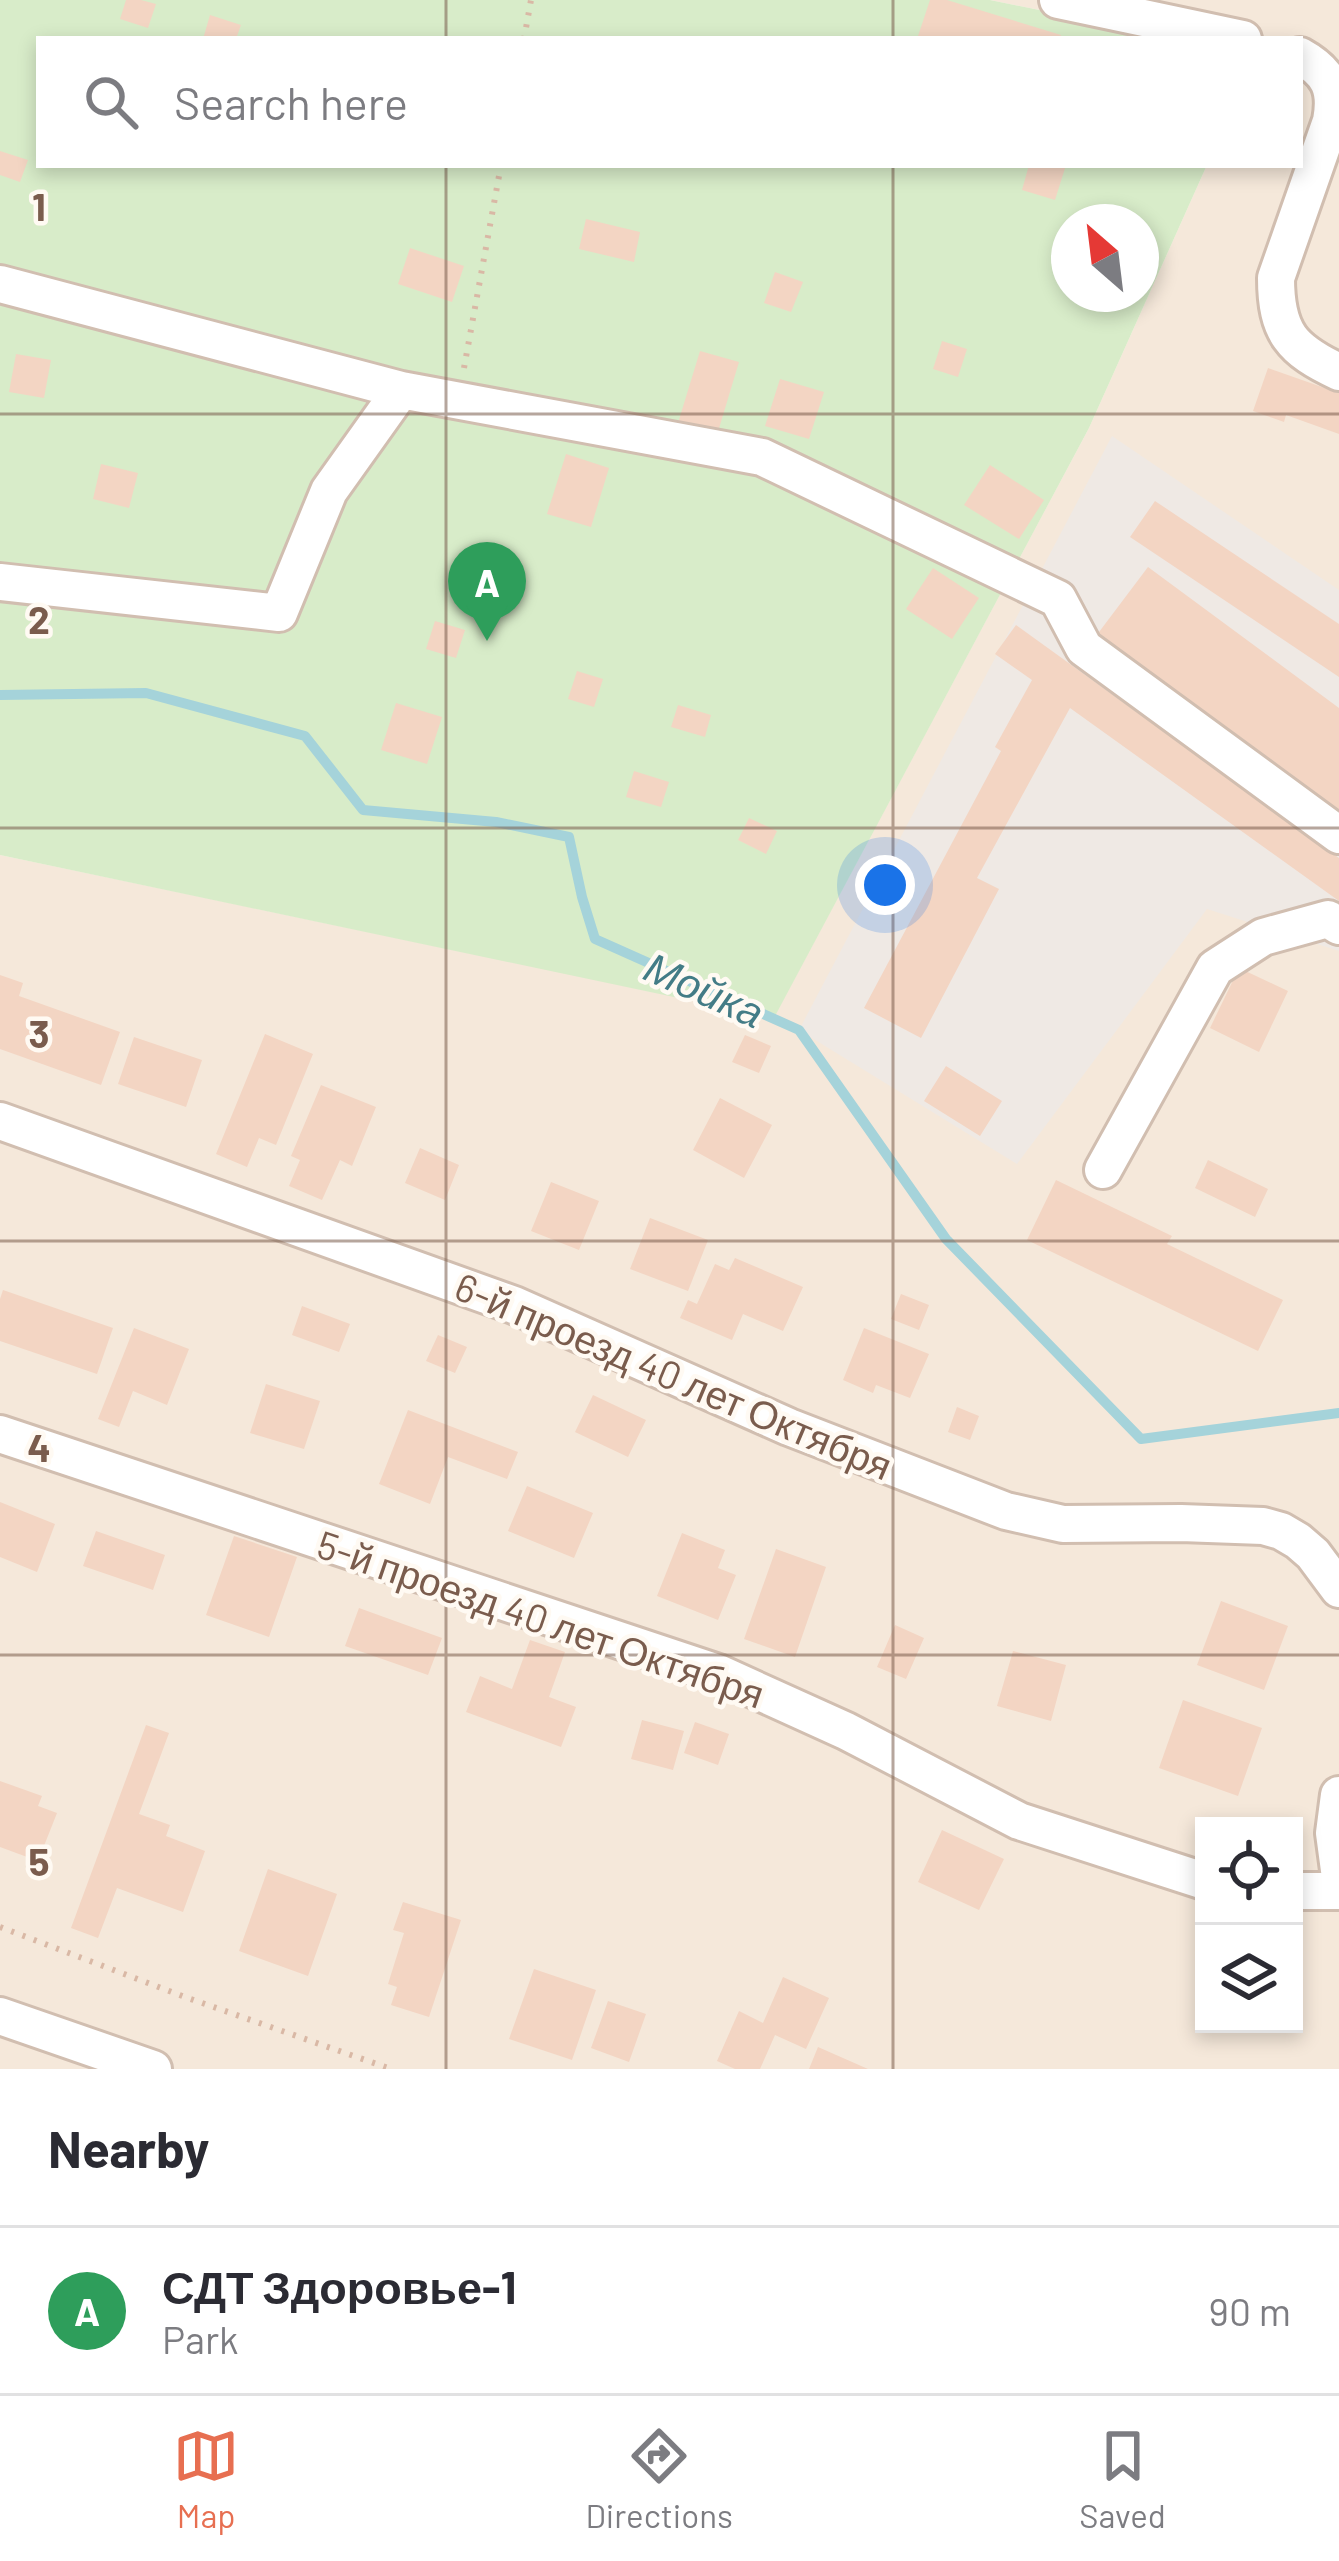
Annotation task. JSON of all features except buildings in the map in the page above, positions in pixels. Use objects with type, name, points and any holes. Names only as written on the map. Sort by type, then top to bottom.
[{"type":"street","points":[[1058,0],[1229,36]]},
{"type":"street","points":[[1303,58],[1319,68],[1331,86],[1334,105],[1276,278],[1276,302],[1282,325],[1305,356],[1339,372]]},
{"type":"street","points":[[0,284],[401,390],[762,457],[1058,599],[1084,648],[1339,835]]},
{"type":"street","points":[[0,582],[279,614],[329,491],[401,390]]},
{"type":"street","points":[[1103,1170],[1215,968],[1263,937],[1328,919],[1339,926]]},
{"type":"street","name":"6-й проезд 40 лет Октября","points":[[0,1121],[514,1305],[789,1427],[1006,1511],[1063,1524],[1263,1526],[1298,1540],[1339,1589]]},
{"type":"street","name":"5-й проезд 40 лет Октября","points":[[0,1434],[718,1673],[846,1731],[1019,1821],[1195,1878]]},
{"type":"street","points":[[1339,1795],[1334,1833],[1339,1870]]},
{"type":"street","points":[[1303,1891],[1339,1891]]},
{"type":"street","points":[[0,2016],[153,2069]]},
{"type":"path","points":[[525,36],[531,0]]},
{"type":"path","points":[[458,400],[500,168]]},
{"type":"path","points":[[0,1927],[391,2069]]},
{"type":"shaded area","points":[[990,0],[1339,0],[1339,2069],[0,2069],[0,855],[774,1017],[1089,428],[1141,312],[1159,312],[1159,272],[1206,168],[1303,168],[1303,36],[1167,36]]},
{"type":"shaded area","points":[[1112,436],[1339,590],[1339,951],[1207,909],[1017,1164],[799,1030]]},
{"type":"green space","points":[[0,0],[990,0],[1167,36],[36,36],[36,168],[1206,168],[1159,272],[1159,204],[1051,204],[1051,312],[1141,312],[1089,428],[774,1018],[0,855]]},
{"type":"waterway","name":"Мойка","points":[[0,695],[146,693],[305,736],[363,810],[496,822],[569,837],[595,939],[799,1030],[946,1239],[1141,1439],[1339,1413]]},
{"type":"place","name":"СДТ Здоровье-1","points":[[487,641]]}]
